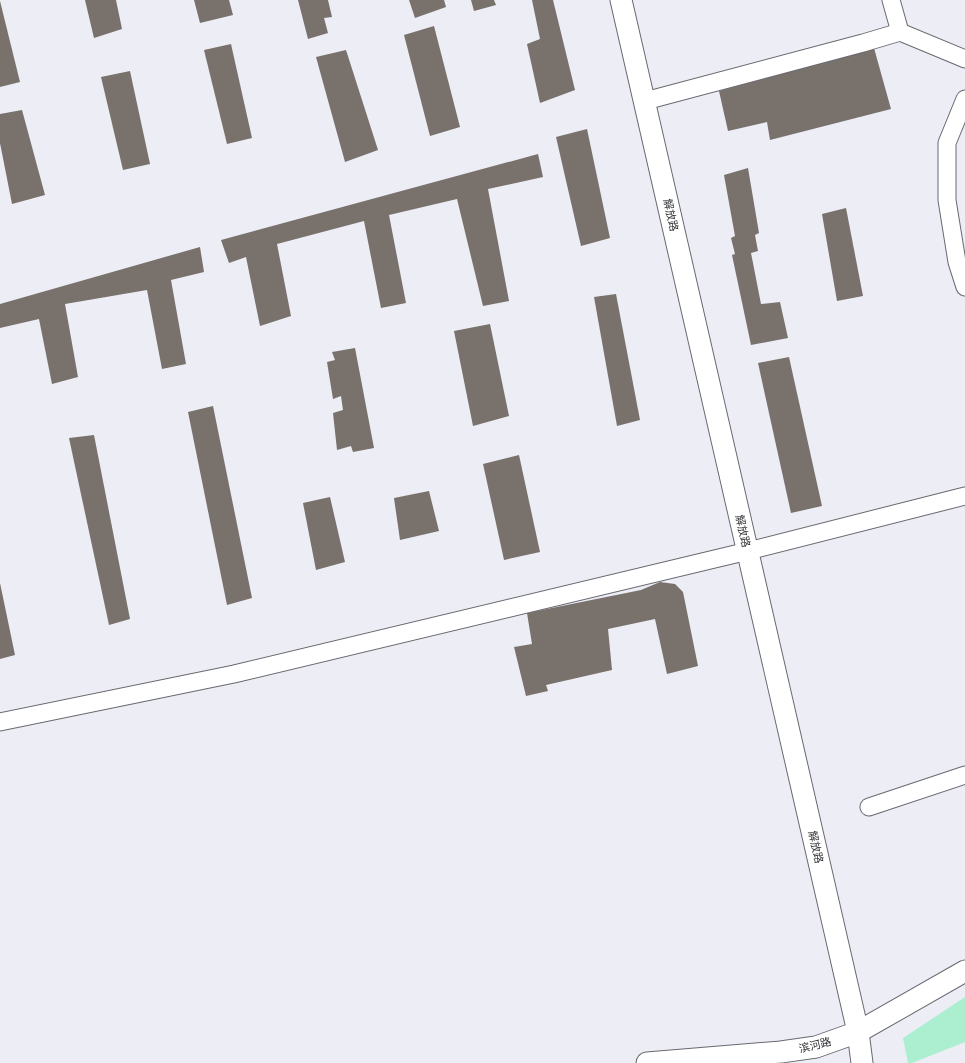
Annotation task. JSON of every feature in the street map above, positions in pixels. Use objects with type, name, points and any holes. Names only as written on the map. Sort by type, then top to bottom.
[{"type":"street","name":"解放路","points":[[621,0],[858,1032],[862,1063]]},
{"type":"street","points":[[891,0],[900,32]]},
{"type":"street","points":[[645,101],[900,32],[965,59]]},
{"type":"street","points":[[965,99],[948,143],[946,200],[961,261],[965,287]]},
{"type":"street","points":[[0,722],[234,674],[748,551],[965,496]]},
{"type":"street","points":[[869,807],[965,775]]},
{"type":"street","name":"滨河路","points":[[647,1063],[781,1052],[816,1047],[858,1032],[965,970]]},
{"type":"green space","points":[[965,997],[965,1042],[912,1063],[908,1063],[903,1038]]},
{"type":"building","points":[[85,0],[116,0],[122,29],[94,38]]},
{"type":"building","points":[[194,0],[229,0],[233,15],[200,23]]},
{"type":"building","points":[[298,0],[328,0],[332,17],[324,18],[328,33],[308,39]]},
{"type":"building","points":[[409,0],[444,0],[446,7],[415,18]]},
{"type":"building","points":[[471,0],[494,0],[496,5],[474,11]]},
{"type":"building","points":[[532,0],[553,0],[575,90],[540,103],[527,44],[540,39]]},
{"type":"building","points":[[0,1],[20,82],[0,87]]},
{"type":"building","points":[[434,26],[460,127],[430,136],[404,35]]},
{"type":"building","points":[[231,44],[252,138],[227,144],[204,50]]},
{"type":"building","points":[[874,48],[891,109],[770,140],[767,122],[728,131],[719,91]]},
{"type":"building","points":[[346,50],[378,150],[345,162],[316,57]]},
{"type":"building","points":[[130,71],[150,164],[123,170],[101,77]]},
{"type":"building","points":[[22,110],[45,195],[12,204],[0,143],[0,114]]},
{"type":"building","points":[[587,129],[610,238],[581,246],[556,137]]},
{"type":"building","points":[[538,154],[543,177],[488,189],[509,301],[483,306],[457,199],[389,215],[406,303],[381,308],[364,221],[277,244],[291,316],[260,326],[246,257],[229,263],[221,240]]},
{"type":"building","points":[[748,168],[759,233],[755,235],[758,251],[751,253],[761,304],[780,302],[788,338],[751,345],[732,255],[735,254],[731,238],[735,236],[724,175]]},
{"type":"building","points":[[846,208],[863,296],[837,301],[822,214]]},
{"type":"building","points":[[200,247],[204,272],[171,280],[186,364],[162,369],[147,290],[65,304],[78,377],[52,384],[39,319],[0,328],[0,304]]},
{"type":"building","points":[[616,294],[640,420],[617,426],[594,297]]},
{"type":"building","points":[[490,324],[509,416],[473,426],[454,331]]},
{"type":"building","points":[[355,348],[374,448],[353,452],[351,446],[337,450],[333,413],[343,410],[341,396],[333,399],[327,362],[335,360],[332,352]]},
{"type":"building","points":[[789,357],[822,506],[791,513],[758,363]]},
{"type":"building","points":[[213,406],[252,598],[227,605],[188,412]]},
{"type":"building","points":[[94,435],[130,619],[109,625],[69,438]]},
{"type":"building","points":[[519,455],[540,552],[504,560],[483,464]]},
{"type":"building","points":[[429,491],[439,531],[400,540],[394,498]]},
{"type":"building","points":[[330,497],[345,562],[316,570],[303,503]]},
{"type":"building","points":[[660,582],[675,584],[683,592],[698,666],[667,674],[655,619],[608,629],[612,670],[546,685],[548,691],[526,696],[514,647],[532,644],[527,613],[641,590]]},
{"type":"building","points":[[0,583],[15,655],[0,659]]}]
